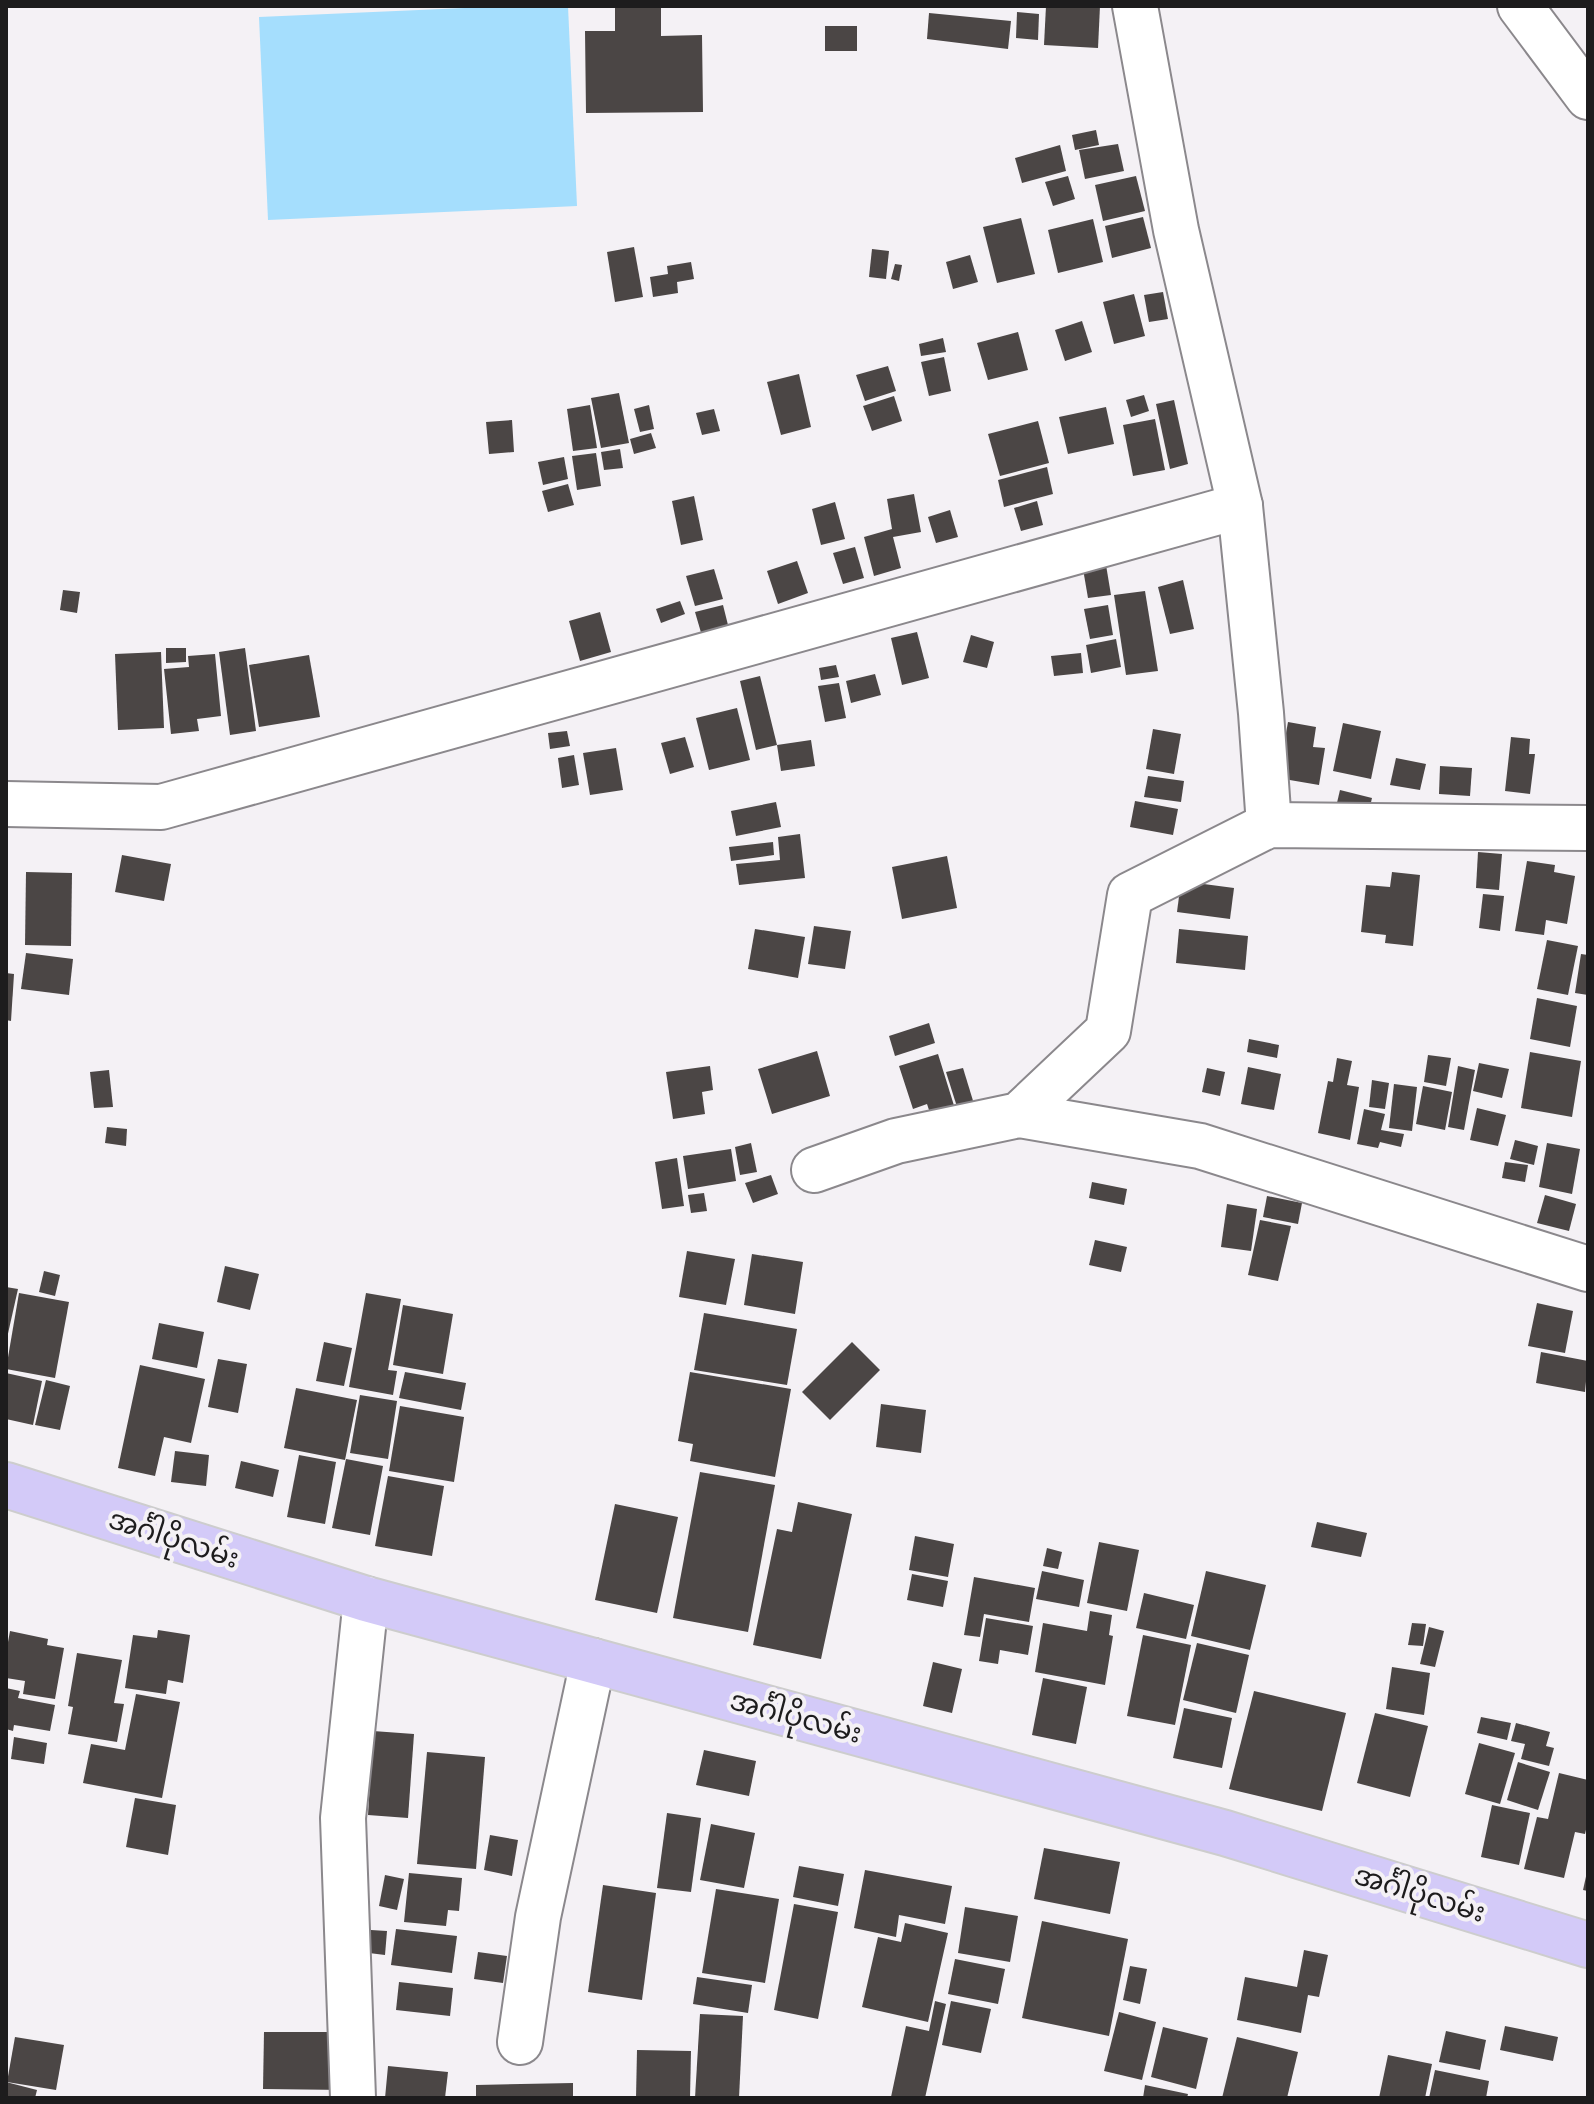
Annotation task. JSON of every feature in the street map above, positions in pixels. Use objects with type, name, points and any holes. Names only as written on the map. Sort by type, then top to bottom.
[{"type":"main road","name":"အင်္ဂါပိုလမ်း","points":[[6,1485],[366,1599],[1225,1833],[1588,1945]]},
{"type":"street","points":[[1135,6],[1176,230],[1240,506],[1269,825]]},
{"type":"street","points":[[1520,6],[1588,97]]},
{"type":"street","points":[[6,804],[161,807],[1240,506]]},
{"type":"street","points":[[1019,1115],[1108,1031],[1130,895],[1269,825],[1588,828]]},
{"type":"street","points":[[814,1170],[896,1141],[1019,1115],[1200,1146],[1588,1269]]},
{"type":"street","points":[[353,2098],[343,1818],[366,1599]]},
{"type":"street","points":[[520,2042],[538,1917],[593,1661]]},
{"type":"water","points":[[568,6],[577,206],[268,220],[259,17]]},
{"type":"building","points":[[615,6],[661,6],[661,36],[702,35],[703,112],[586,113],[585,31],[615,31]]},
{"type":"building","points":[[1046,6],[1100,6],[1098,48],[1044,45]]},
{"type":"building","points":[[1017,12],[1039,14],[1038,40],[1016,38]]},
{"type":"building","points":[[929,13],[1011,21],[1008,49],[927,39]]},
{"type":"building","points":[[825,26],[857,26],[857,51],[825,51]]},
{"type":"building","points":[[1096,130],[1099,145],[1075,150],[1072,135]]},
{"type":"building","points":[[1118,144],[1124,171],[1085,179],[1079,150]]},
{"type":"building","points":[[1060,145],[1066,171],[1022,183],[1015,158]]},
{"type":"building","points":[[1068,176],[1075,199],[1053,206],[1045,182]]},
{"type":"building","points":[[1136,176],[1145,211],[1103,221],[1095,185]]},
{"type":"building","points":[[1143,217],[1151,248],[1112,258],[1105,226]]},
{"type":"building","points":[[1021,218],[1035,274],[997,283],[983,227]]},
{"type":"building","points":[[1093,219],[1103,262],[1058,273],[1048,230]]},
{"type":"building","points":[[634,247],[643,297],[615,302],[607,252]]},
{"type":"building","points":[[872,249],[889,251],[886,279],[869,277]]},
{"type":"building","points":[[970,255],[978,282],[953,289],[946,262]]},
{"type":"building","points":[[691,262],[694,279],[677,282],[678,293],[653,297],[650,277],[668,274],[667,266]]},
{"type":"building","points":[[895,264],[902,265],[899,281],[891,279]]},
{"type":"building","points":[[1163,292],[1168,319],[1149,322],[1144,295]]},
{"type":"building","points":[[1134,294],[1145,336],[1114,344],[1103,302]]},
{"type":"building","points":[[1082,321],[1092,352],[1065,361],[1055,330]]},
{"type":"building","points":[[1018,332],[1028,370],[988,380],[977,343]]},
{"type":"building","points":[[943,338],[946,352],[921,356],[919,344]]},
{"type":"building","points":[[944,357],[951,391],[929,396],[921,362]]},
{"type":"building","points":[[888,366],[896,391],[865,401],[856,375]]},
{"type":"building","points":[[799,374],[811,427],[781,435],[767,382]]},
{"type":"building","points":[[619,393],[629,443],[601,448],[591,398]]},
{"type":"building","points":[[1144,395],[1149,411],[1131,417],[1126,400]]},
{"type":"building","points":[[894,396],[902,421],[872,431],[863,406]]},
{"type":"building","points":[[1174,400],[1188,464],[1170,469],[1156,404]]},
{"type":"building","points":[[590,405],[597,448],[573,451],[567,409]]},
{"type":"building","points":[[649,405],[654,429],[640,432],[634,409]]},
{"type":"building","points":[[1106,407],[1114,444],[1068,454],[1059,417]]},
{"type":"building","points":[[714,409],[720,431],[702,435],[696,413]]},
{"type":"building","points":[[1155,419],[1165,470],[1133,476],[1123,425]]},
{"type":"building","points":[[512,420],[514,452],[489,454],[486,422]]},
{"type":"building","points":[[1038,421],[1049,463],[1000,476],[988,434]]},
{"type":"building","points":[[651,433],[656,448],[634,454],[630,439]]},
{"type":"building","points":[[620,449],[623,468],[604,470],[601,452]]},
{"type":"building","points":[[596,453],[601,486],[577,490],[572,456]]},
{"type":"building","points":[[564,457],[568,479],[543,485],[538,462]]},
{"type":"building","points":[[1047,467],[1053,494],[1004,507],[998,480]]},
{"type":"building","points":[[568,484],[574,505],[548,512],[542,491]]},
{"type":"building","points":[[914,494],[921,532],[893,537],[901,568],[874,576],[864,537],[892,529],[887,499]]},
{"type":"building","points":[[694,496],[703,540],[681,545],[672,501]]},
{"type":"building","points":[[1037,501],[1043,525],[1021,531],[1014,508]]},
{"type":"building","points":[[835,502],[845,539],[821,545],[812,509]]},
{"type":"building","points":[[950,510],[958,537],[936,543],[928,517]]},
{"type":"building","points":[[855,547],[864,578],[843,584],[833,553]]},
{"type":"building","points":[[797,561],[808,593],[778,604],[767,571]]},
{"type":"building","points":[[1106,565],[1111,595],[1088,598],[1083,569]]},
{"type":"building","points":[[714,569],[723,599],[695,606],[686,576]]},
{"type":"building","points":[[1183,580],[1194,629],[1170,634],[1158,587]]},
{"type":"building","points":[[63,590],[80,592],[77,613],[60,610]]},
{"type":"building","points":[[1145,591],[1158,671],[1126,675],[1114,595]]},
{"type":"building","points":[[680,601],[685,614],[661,623],[656,609]]},
{"type":"building","points":[[723,605],[729,629],[702,636],[695,612]]},
{"type":"building","points":[[1108,605],[1113,635],[1090,639],[1084,609]]},
{"type":"building","points":[[600,612],[611,652],[580,661],[569,621]]},
{"type":"building","points":[[917,632],[929,678],[902,685],[891,638]]},
{"type":"building","points":[[971,635],[994,642],[987,668],[963,662]]},
{"type":"building","points":[[1116,639],[1121,667],[1091,673],[1086,645]]},
{"type":"building","points":[[166,648],[186,648],[186,662],[166,663]]},
{"type":"building","points":[[245,648],[256,731],[230,735],[219,652]]},
{"type":"building","points":[[161,652],[164,728],[118,730],[115,654]]},
{"type":"building","points":[[1081,653],[1083,673],[1054,676],[1051,656]]},
{"type":"building","points":[[215,654],[221,716],[197,719],[199,731],[171,734],[164,669],[189,667],[188,656]]},
{"type":"building","points":[[309,655],[320,717],[259,727],[249,665]]},
{"type":"building","points":[[836,665],[839,677],[821,680],[819,668]]},
{"type":"building","points":[[875,674],[881,695],[851,703],[846,681]]},
{"type":"building","points":[[760,676],[777,745],[756,750],[740,681]]},
{"type":"building","points":[[839,683],[846,718],[825,722],[818,686]]},
{"type":"building","points":[[737,708],[750,760],[709,770],[696,718]]},
{"type":"building","points":[[1288,722],[1316,727],[1313,747],[1325,748],[1319,785],[1278,778]]},
{"type":"building","points":[[1343,723],[1381,731],[1371,779],[1333,771]]},
{"type":"building","points":[[1153,729],[1181,734],[1174,774],[1146,769]]},
{"type":"building","points":[[567,731],[570,746],[550,749],[548,733]]},
{"type":"building","points":[[685,737],[694,767],[670,774],[661,743]]},
{"type":"building","points":[[1511,737],[1530,739],[1529,754],[1535,754],[1530,794],[1505,791]]},
{"type":"building","points":[[811,740],[815,766],[781,771],[777,745]]},
{"type":"building","points":[[616,748],[623,790],[590,795],[583,753]]},
{"type":"building","points":[[574,755],[579,785],[562,788],[558,758]]},
{"type":"building","points":[[1396,758],[1426,764],[1420,790],[1390,785]]},
{"type":"building","points":[[1440,766],[1472,768],[1470,796],[1439,794]]},
{"type":"building","points":[[1148,776],[1184,781],[1181,802],[1144,797]]},
{"type":"building","points":[[1340,790],[1372,798],[1368,815],[1336,807]]},
{"type":"building","points":[[1135,801],[1178,809],[1173,835],[1130,827]]},
{"type":"building","points":[[776,802],[781,827],[736,836],[731,811]]},
{"type":"building","points":[[800,834],[805,878],[739,885],[736,864],[780,860],[778,837]]},
{"type":"building","points":[[773,842],[774,855],[731,861],[729,847]]},
{"type":"building","points":[[1478,852],[1502,854],[1499,890],[1476,888]]},
{"type":"building","points":[[122,855],[171,864],[164,901],[115,892]]},
{"type":"building","points":[[947,856],[957,908],[902,919],[892,867]]},
{"type":"building","points":[[1527,861],[1555,865],[1554,872],[1575,876],[1567,924],[1546,920],[1544,935],[1515,931]]},
{"type":"building","points":[[26,872],[72,873],[71,946],[25,945]]},
{"type":"building","points":[[1392,872],[1420,875],[1413,946],[1385,943],[1386,935],[1361,932],[1366,885],[1390,887]]},
{"type":"building","points":[[1181,881],[1234,888],[1230,919],[1177,912]]},
{"type":"building","points":[[1483,894],[1504,896],[1500,931],[1479,928]]},
{"type":"building","points":[[814,926],[851,931],[845,969],[808,964]]},
{"type":"building","points":[[755,929],[805,937],[798,978],[748,969]]},
{"type":"building","points":[[1179,929],[1248,936],[1245,970],[1176,963]]},
{"type":"building","points":[[1547,940],[1578,946],[1568,995],[1537,989]]},
{"type":"building","points":[[26,953],[73,959],[69,995],[21,989]]},
{"type":"building","points":[[1581,954],[1588,955],[1588,995],[1575,993]]},
{"type":"building","points":[[6,973],[14,974],[11,1021],[6,1020]]},
{"type":"building","points":[[1537,998],[1577,1006],[1570,1047],[1530,1039]]},
{"type":"building","points":[[929,1023],[935,1043],[895,1056],[889,1036]]},
{"type":"building","points":[[1249,1039],[1279,1045],[1277,1058],[1247,1052]]},
{"type":"building","points":[[817,1051],[830,1096],[772,1114],[758,1069]]},
{"type":"building","points":[[1530,1052],[1581,1061],[1572,1117],[1521,1108]]},
{"type":"building","points":[[938,1054],[956,1112],[932,1119],[927,1104],[913,1109],[899,1066]]},
{"type":"building","points":[[1428,1055],[1451,1058],[1446,1086],[1424,1082]]},
{"type":"building","points":[[1337,1058],[1352,1061],[1347,1085],[1359,1087],[1350,1140],[1318,1133],[1328,1081],[1333,1082]]},
{"type":"building","points":[[1479,1063],[1509,1069],[1502,1098],[1473,1091]]},
{"type":"building","points":[[710,1066],[713,1090],[702,1092],[705,1114],[673,1119],[666,1072]]},
{"type":"building","points":[[1458,1066],[1475,1070],[1464,1130],[1448,1127]]},
{"type":"building","points":[[1248,1067],[1281,1074],[1274,1110],[1241,1104]]},
{"type":"building","points":[[963,1068],[974,1104],[958,1110],[946,1072]]},
{"type":"building","points":[[1207,1068],[1225,1072],[1220,1096],[1202,1092]]},
{"type":"building","points":[[109,1070],[113,1107],[94,1108],[90,1072]]},
{"type":"building","points":[[1372,1080],[1389,1083],[1385,1109],[1369,1107]]},
{"type":"building","points":[[1394,1084],[1417,1087],[1412,1131],[1389,1128]]},
{"type":"building","points":[[1423,1086],[1452,1092],[1445,1130],[1416,1124]]},
{"type":"building","points":[[1477,1108],[1506,1115],[1498,1146],[1470,1140]]},
{"type":"building","points":[[1364,1109],[1385,1114],[1381,1130],[1404,1134],[1401,1147],[1380,1142],[1378,1148],[1357,1144]]},
{"type":"building","points":[[107,1127],[127,1129],[126,1146],[105,1143]]},
{"type":"building","points":[[1515,1140],[1538,1146],[1534,1165],[1510,1159]]},
{"type":"building","points":[[751,1143],[757,1172],[740,1175],[735,1147]]},
{"type":"building","points":[[1547,1143],[1580,1149],[1572,1194],[1539,1187]]},
{"type":"building","points":[[731,1149],[736,1181],[688,1189],[683,1156]]},
{"type":"building","points":[[677,1158],[684,1206],[662,1209],[655,1162]]},
{"type":"building","points":[[1505,1162],[1528,1165],[1525,1182],[1502,1178]]},
{"type":"building","points":[[771,1175],[778,1194],[753,1203],[745,1183]]},
{"type":"building","points":[[1092,1182],[1127,1189],[1124,1205],[1089,1198]]},
{"type":"building","points":[[704,1193],[707,1211],[691,1213],[688,1195]]},
{"type":"building","points":[[1545,1195],[1576,1204],[1569,1231],[1537,1223]]},
{"type":"building","points":[[1267,1196],[1302,1203],[1298,1224],[1263,1217]]},
{"type":"building","points":[[1227,1204],[1257,1209],[1251,1251],[1221,1247]]},
{"type":"building","points":[[1260,1220],[1291,1226],[1278,1281],[1248,1275]]},
{"type":"building","points":[[1095,1240],[1127,1247],[1121,1272],[1089,1265]]},
{"type":"building","points":[[687,1251],[735,1259],[726,1305],[679,1297]]},
{"type":"building","points":[[752,1254],[803,1262],[795,1314],[744,1305]]},
{"type":"building","points":[[225,1266],[259,1274],[250,1310],[217,1302]]},
{"type":"building","points":[[44,1271],[60,1275],[55,1296],[39,1292]]},
{"type":"building","points":[[6,1287],[18,1289],[7,1338],[6,1338]]},
{"type":"building","points":[[19,1293],[69,1302],[55,1378],[6,1369]]},
{"type":"building","points":[[366,1293],[401,1299],[388,1370],[397,1371],[393,1395],[349,1387]]},
{"type":"building","points":[[1537,1303],[1573,1311],[1565,1353],[1528,1346]]},
{"type":"building","points":[[403,1305],[453,1314],[443,1374],[393,1365]]},
{"type":"building","points":[[704,1313],[797,1329],[787,1385],[694,1370]]},
{"type":"building","points":[[159,1323],[204,1332],[197,1368],[152,1359]]},
{"type":"building","points":[[324,1342],[352,1348],[344,1386],[316,1381]]},
{"type":"building","points":[[852,1342],[880,1370],[830,1420],[802,1392]]},
{"type":"building","points":[[1541,1352],[1588,1361],[1585,1392],[1536,1383]]},
{"type":"building","points":[[218,1359],[247,1364],[238,1413],[208,1407]]},
{"type":"building","points":[[140,1365],[205,1379],[191,1443],[164,1437],[155,1476],[118,1468]]},
{"type":"building","points":[[405,1372],[466,1383],[461,1410],[399,1398]]},
{"type":"building","points":[[690,1372],[791,1389],[775,1477],[690,1461],[693,1444],[678,1441]]},
{"type":"building","points":[[6,1373],[42,1381],[33,1425],[6,1419]]},
{"type":"building","points":[[46,1380],[70,1386],[60,1430],[35,1425]]},
{"type":"building","points":[[296,1388],[357,1400],[345,1460],[284,1448]]},
{"type":"building","points":[[360,1395],[397,1401],[388,1459],[350,1453]]},
{"type":"building","points":[[881,1404],[926,1410],[921,1453],[876,1447]]},
{"type":"building","points":[[400,1406],[464,1417],[454,1482],[389,1471]]},
{"type":"building","points":[[175,1451],[209,1455],[206,1486],[171,1482]]},
{"type":"building","points":[[299,1455],[336,1462],[325,1524],[287,1517]]},
{"type":"building","points":[[346,1459],[383,1466],[370,1535],[332,1528]]},
{"type":"building","points":[[241,1461],[279,1470],[273,1497],[235,1488]]},
{"type":"building","points":[[700,1472],[775,1485],[748,1632],[673,1618]]},
{"type":"building","points":[[388,1476],[444,1486],[432,1556],[375,1546]]},
{"type":"building","points":[[798,1502],[852,1514],[821,1659],[753,1645],[777,1529],[792,1532]]},
{"type":"building","points":[[615,1504],[678,1517],[657,1613],[595,1600]]},
{"type":"building","points":[[1317,1522],[1367,1533],[1361,1557],[1311,1547]]},
{"type":"building","points":[[915,1536],[954,1544],[948,1577],[909,1570]]},
{"type":"building","points":[[1099,1542],[1139,1550],[1127,1611],[1087,1603]]},
{"type":"building","points":[[1047,1548],[1062,1552],[1058,1569],[1043,1566]]},
{"type":"building","points":[[1042,1571],[1084,1580],[1079,1607],[1036,1599]]},
{"type":"building","points":[[1206,1571],[1266,1585],[1250,1650],[1191,1636]]},
{"type":"building","points":[[912,1574],[948,1581],[943,1607],[907,1600]]},
{"type":"building","points":[[974,1577],[1035,1588],[1029,1622],[984,1614],[980,1637],[964,1635]]},
{"type":"building","points":[[1144,1593],[1194,1605],[1186,1639],[1136,1628]]},
{"type":"building","points":[[1090,1611],[1112,1615],[1109,1635],[1113,1636],[1105,1685],[1035,1672],[1043,1623],[1087,1631]]},
{"type":"building","points":[[986,1618],[1033,1626],[1028,1655],[1000,1650],[998,1664],[979,1661]]},
{"type":"building","points":[[1412,1623],[1426,1624],[1423,1646],[1408,1645]]},
{"type":"building","points":[[1429,1627],[1444,1631],[1435,1667],[1420,1664]]},
{"type":"building","points":[[158,1630],[190,1635],[183,1683],[168,1680],[166,1694],[125,1688],[133,1635],[157,1638]]},
{"type":"building","points":[[10,1631],[48,1639],[47,1645],[64,1648],[55,1699],[23,1694],[25,1681],[6,1678]]},
{"type":"building","points":[[1143,1635],[1191,1645],[1175,1725],[1127,1716]]},
{"type":"building","points":[[1197,1643],[1249,1655],[1236,1713],[1183,1700]]},
{"type":"building","points":[[77,1653],[122,1660],[114,1703],[124,1704],[117,1742],[68,1734],[73,1707],[68,1706]]},
{"type":"building","points":[[933,1662],[962,1669],[952,1713],[923,1706]]},
{"type":"building","points":[[1392,1667],[1430,1673],[1424,1715],[1386,1709]]},
{"type":"building","points":[[1043,1678],[1087,1687],[1076,1744],[1032,1735]]},
{"type":"building","points":[[6,1688],[20,1691],[18,1698],[55,1705],[50,1731],[14,1725],[13,1731],[6,1729]]},
{"type":"building","points":[[1254,1691],[1346,1713],[1322,1811],[1229,1789]]},
{"type":"building","points":[[136,1694],[180,1702],[162,1798],[83,1783],[91,1744],[125,1750]]},
{"type":"building","points":[[1184,1708],[1232,1718],[1222,1768],[1173,1758]]},
{"type":"building","points":[[1375,1713],[1428,1726],[1410,1797],[1357,1783]]},
{"type":"building","points":[[1481,1717],[1511,1723],[1507,1740],[1477,1733]]},
{"type":"building","points":[[1516,1723],[1550,1732],[1546,1746],[1554,1748],[1549,1766],[1521,1759],[1525,1744],[1511,1741]]},
{"type":"building","points":[[373,1731],[414,1734],[408,1818],[368,1815]]},
{"type":"building","points":[[14,1737],[47,1743],[44,1764],[11,1759]]},
{"type":"building","points":[[1479,1743],[1515,1753],[1500,1804],[1465,1794]]},
{"type":"building","points":[[704,1750],[756,1761],[749,1796],[696,1785]]},
{"type":"building","points":[[427,1752],[485,1757],[476,1869],[417,1864]]},
{"type":"building","points":[[1518,1762],[1550,1772],[1538,1810],[1507,1800]]},
{"type":"building","points":[[1559,1773],[1588,1780],[1585,1834],[1575,1832],[1564,1878],[1524,1869],[1537,1817],[1548,1819]]},
{"type":"building","points":[[135,1798],[176,1805],[168,1855],[126,1847]]},
{"type":"building","points":[[1492,1805],[1530,1813],[1519,1865],[1481,1857]]},
{"type":"building","points":[[667,1813],[701,1818],[691,1892],[657,1888]]},
{"type":"building","points":[[711,1824],[755,1833],[744,1888],[700,1880]]},
{"type":"building","points":[[490,1835],[518,1840],[512,1876],[484,1870]]},
{"type":"building","points":[[1044,1848],[1120,1862],[1110,1914],[1034,1899]]},
{"type":"building","points":[[799,1866],[844,1874],[838,1906],[793,1897]]},
{"type":"building","points":[[865,1870],[952,1886],[945,1924],[899,1915],[896,1937],[854,1928]]},
{"type":"building","points":[[1588,1872],[1588,1891],[1583,1890]]},
{"type":"building","points":[[409,1873],[462,1878],[459,1911],[448,1910],[446,1926],[404,1922]]},
{"type":"building","points":[[385,1875],[404,1879],[397,1910],[379,1906]]},
{"type":"building","points":[[603,1885],[656,1893],[642,2000],[588,1992]]},
{"type":"building","points":[[716,1889],[779,1899],[765,1983],[702,1973]]},
{"type":"building","points":[[794,1904],[838,1912],[818,2019],[774,2010]]},
{"type":"building","points":[[965,1907],[1018,1916],[1010,1962],[958,1953]]},
{"type":"building","points":[[1042,1921],[1128,1939],[1109,2036],[1022,2018]]},
{"type":"building","points":[[905,1923],[948,1933],[928,2022],[862,2007],[878,1937],[901,1942]]},
{"type":"building","points":[[396,1929],[457,1936],[452,1973],[391,1965]]},
{"type":"building","points":[[371,1930],[387,1931],[385,1955],[369,1953]]},
{"type":"building","points":[[1304,1950],[1328,1955],[1319,1997],[1308,1995],[1301,2033],[1237,2020],[1245,1977],[1297,1987]]},
{"type":"building","points":[[478,1952],[507,1956],[503,1983],[474,1979]]},
{"type":"building","points":[[955,1959],[1005,1969],[998,2004],[948,1994]]},
{"type":"building","points":[[1130,1966],[1147,1969],[1140,2004],[1123,2000]]},
{"type":"building","points":[[697,1977],[752,1985],[748,2013],[693,2004]]},
{"type":"building","points":[[399,1982],[453,1988],[450,2016],[396,2010]]},
{"type":"building","points":[[935,2001],[946,2004],[925,2098],[891,2097],[906,2026],[929,2031]]},
{"type":"building","points":[[951,2001],[991,2009],[981,2053],[942,2045]]},
{"type":"building","points":[[1119,2012],[1156,2022],[1142,2080],[1104,2071]]},
{"type":"building","points":[[700,2014],[743,2016],[739,2098],[695,2098]]},
{"type":"building","points":[[1505,2026],[1558,2037],[1553,2061],[1500,2050]]},
{"type":"building","points":[[1163,2027],[1208,2038],[1196,2089],[1151,2077]]},
{"type":"building","points":[[1446,2031],[1486,2040],[1480,2070],[1439,2062]]},
{"type":"building","points":[[264,2032],[345,2032],[345,2090],[263,2089]]},
{"type":"building","points":[[15,2037],[64,2045],[56,2090],[7,2082]]},
{"type":"building","points":[[1237,2037],[1298,2052],[1287,2098],[1222,2098]]},
{"type":"building","points":[[637,2050],[691,2051],[690,2098],[636,2098]]},
{"type":"building","points":[[1388,2055],[1432,2064],[1425,2098],[1379,2098]]},
{"type":"building","points":[[388,2066],[448,2072],[445,2098],[385,2098]]},
{"type":"building","points":[[1435,2070],[1489,2081],[1486,2098],[1429,2098]]},
{"type":"building","points":[[6,2082],[37,2090],[35,2098],[6,2098]]},
{"type":"building","points":[[573,2083],[573,2098],[476,2098],[476,2085]]},
{"type":"building","points":[[1145,2085],[1188,2094],[1187,2098],[1143,2098]]}]
